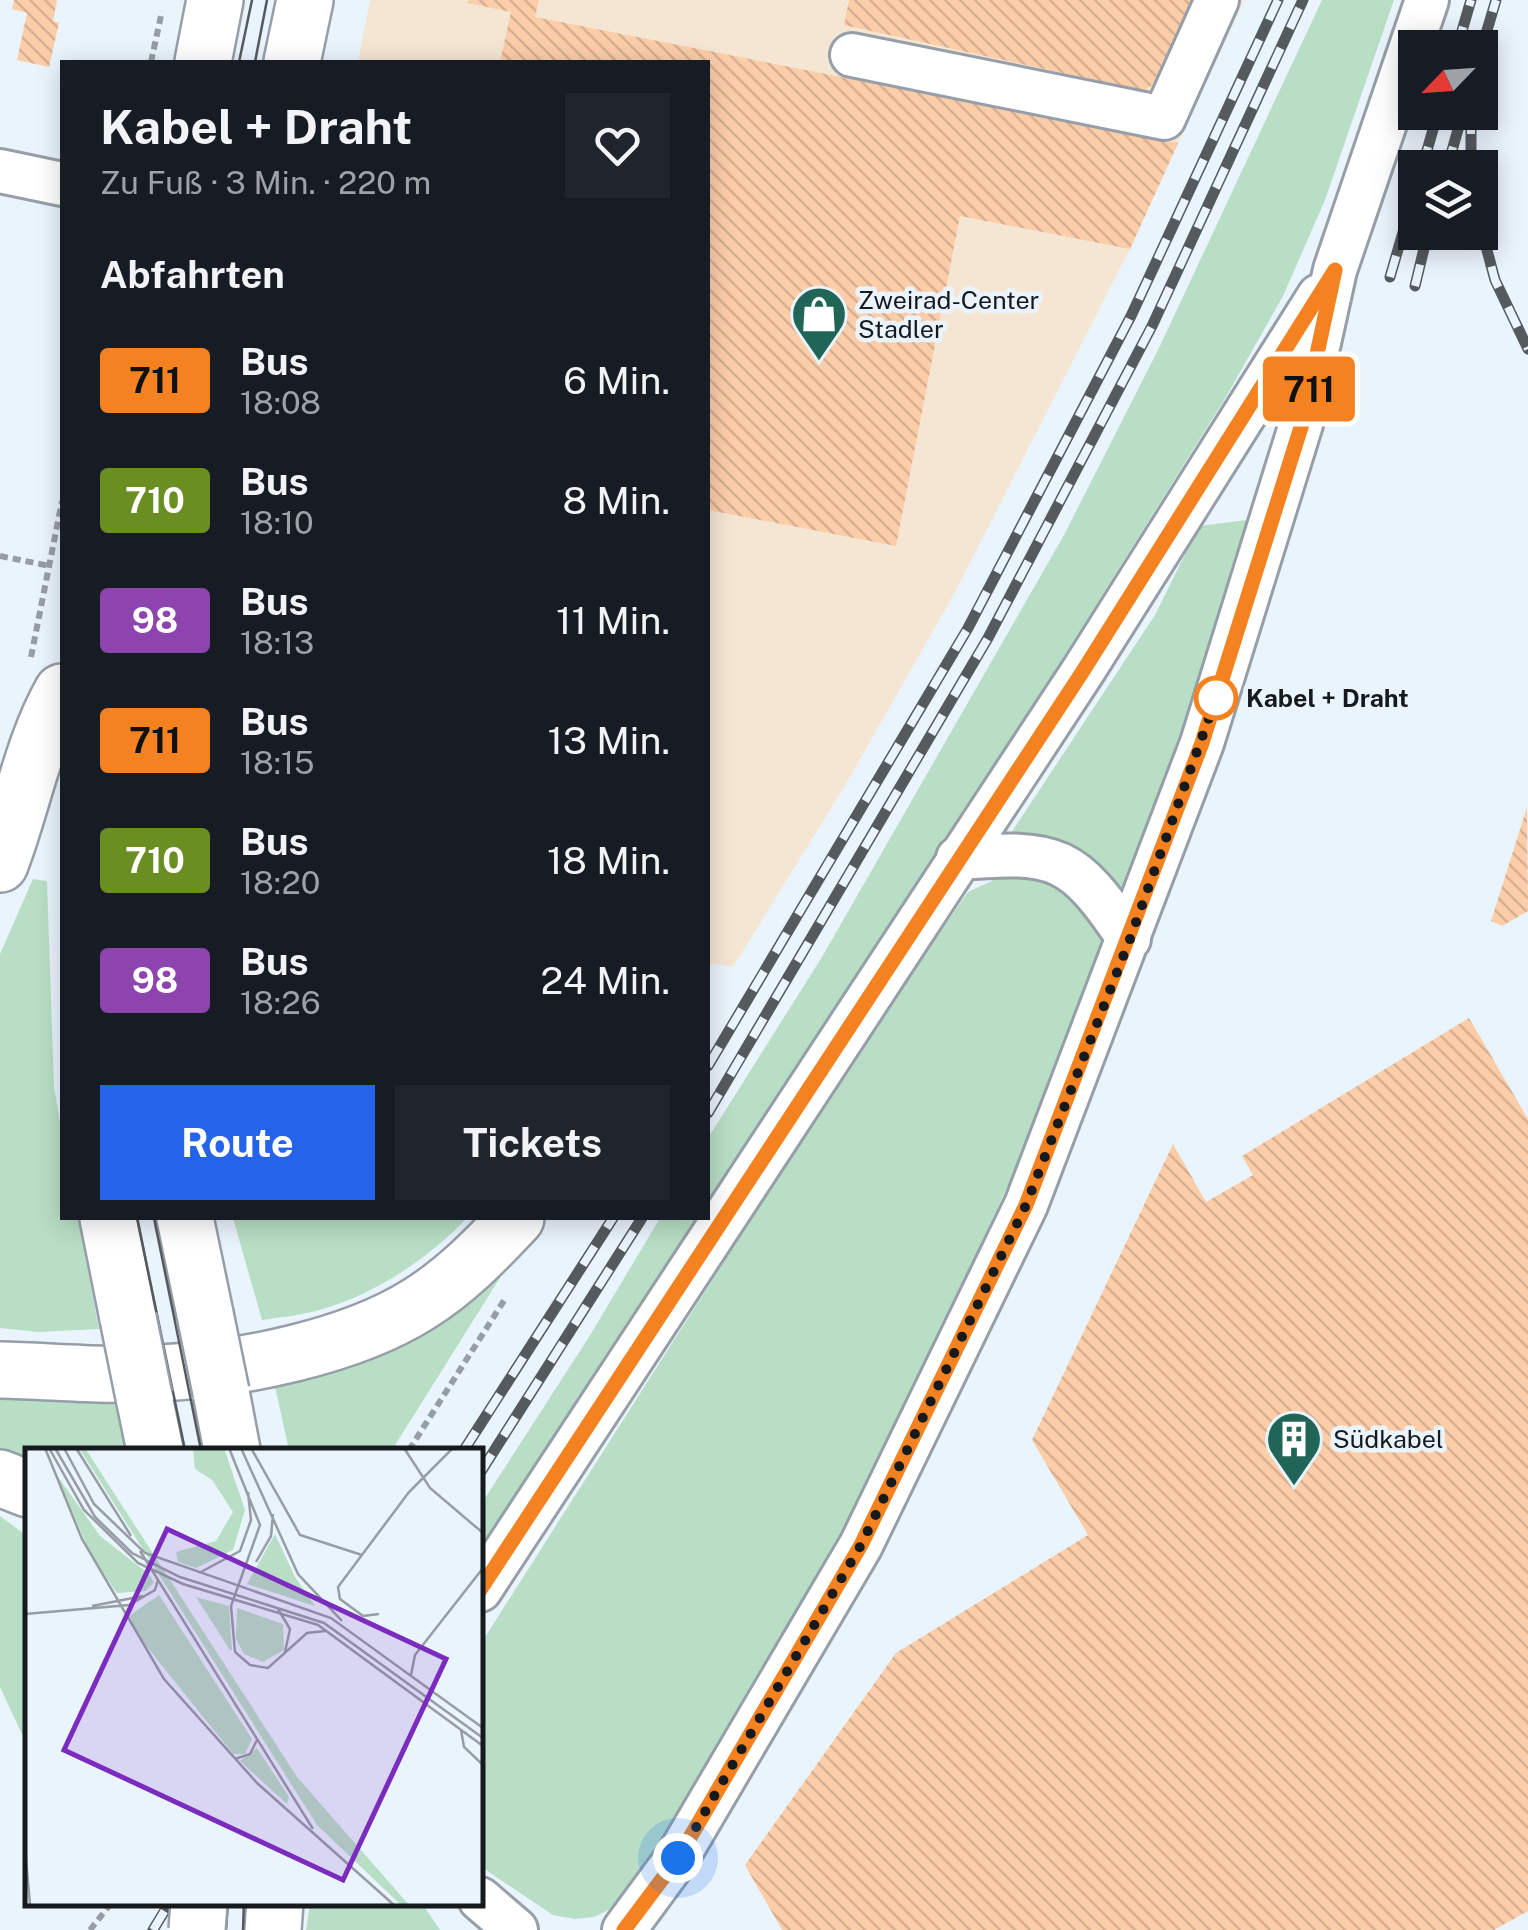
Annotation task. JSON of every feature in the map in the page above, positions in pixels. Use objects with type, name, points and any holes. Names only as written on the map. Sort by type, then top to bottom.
[{"type":"main road","points":[[203,60],[215,0]]},
{"type":"main road","points":[[292,60],[305,0]]},
{"type":"main road","points":[[0,864],[17,821],[44,725],[45,680]]},
{"type":"main road","points":[[108,1220],[155,1448]]},
{"type":"main road","points":[[185,1220],[232,1448]]},
{"type":"main road","points":[[0,1344],[153,1351],[272,1338],[333,1322],[390,1292],[438,1260],[482,1220]]},
{"type":"main road","points":[[0,1370],[160,1374],[270,1360],[308,1349],[345,1338],[418,1305],[481,1256],[514,1220]]},
{"type":"main road","points":[[0,1478],[25,1488]]},
{"type":"main road","points":[[198,1930],[199,1905]]},
{"type":"main road","points":[[273,1930],[274,1905]]},
{"type":"street","points":[[852,55],[1164,118],[1218,0]]},
{"type":"street","points":[[624,1930],[678,1858],[861,1545],[1026,1205],[1202,743],[1302,424],[1335,270],[1428,0]]},
{"type":"street","points":[[0,171],[60,185]]},
{"type":"street","points":[[482,1587],[1083,671],[1335,270]]},
{"type":"street","points":[[1253,401],[1302,424]]},
{"type":"street","points":[[958,858],[1019,853],[1059,862],[1096,891],[1130,939]]},
{"type":"street","points":[[482,1901],[516,1930]]},
{"type":"street","points":[[256,1930],[272,1905]]},
{"type":"street","points":[[455,1905],[470,1930]]},
{"type":"path","points":[[151,60],[164,0]]},
{"type":"path","points":[[45,680],[50,566],[60,512]]},
{"type":"path","points":[[0,556],[50,566]]},
{"type":"path","points":[[410,1448],[508,1294]]},
{"type":"path","points":[[90,1930],[110,1905]]},
{"type":"shaded area","points":[[370,0],[1244,0],[1130,249],[955,592],[846,784],[733,967],[710,963],[710,60],[358,60]]},
{"type":"green space","points":[[1322,0],[1394,0],[1325,200],[1283,296],[1226,397],[710,1213],[710,1135],[822,957],[1064,535],[1159,348]]},
{"type":"green space","points":[[1247,520],[1193,719],[1127,897],[1084,857],[1007,839],[1155,615],[1199,526]]},
{"type":"green space","points":[[1021,875],[1045,881],[1076,898],[1093,914],[1100,928],[1102,957],[1015,1170],[886,1451],[690,1800],[619,1905],[594,1917],[553,1915],[482,1867],[482,1642],[842,1076],[968,892],[998,878]]},
{"type":"green space","points":[[33,879],[47,881],[54,1087],[60,1122],[60,1220],[78,1220],[99,1329],[38,1332],[0,1328],[0,954]]},
{"type":"green space","points":[[234,1220],[465,1220],[419,1260],[363,1294],[316,1311],[262,1320]]},
{"type":"green space","points":[[659,1220],[705,1220],[482,1553],[482,1503]]},
{"type":"green space","points":[[518,1249],[393,1448],[289,1448],[272,1373]]},
{"type":"green space","points":[[0,1392],[115,1392],[126,1448],[25,1448],[25,1461],[0,1452]]},
{"type":"green space","points":[[0,1516],[25,1535],[25,1741],[0,1687]]},
{"type":"green space","points":[[310,1905],[423,1905],[440,1930],[306,1930]]},
{"type":"building","points":[[14,0],[57,0],[53,21],[59,23],[49,67],[17,60],[27,13],[12,9]]},
{"type":"building","name":"Zweirad-Center Stadler","points":[[539,0],[535,17],[1178,143],[1130,249],[960,216],[896,546],[710,510],[710,60],[500,60],[511,12],[468,3]]},
{"type":"building","points":[[849,0],[1210,0],[1182,63],[1144,91],[844,25]]},
{"type":"building","points":[[1527,807],[1528,911],[1502,926],[1491,921]]},
{"type":"building","name":"Südkabel","points":[[1469,1018],[1528,1119],[1528,1911],[1494,1930],[782,1930],[745,1865],[896,1653],[1088,1535],[1032,1440],[1173,1144],[1206,1202],[1253,1175],[1242,1156]]},
{"type":"tram line","points":[[239,60],[252,0]]},
{"type":"tram line","points":[[255,60],[267,0]]},
{"type":"tram line","points":[[137,1220],[185,1448]]},
{"type":"tram line","points":[[154,1220],[201,1448]]},
{"type":"tram line","points":[[226,1930],[228,1905]]},
{"type":"tram line","points":[[243,1930],[244,1905]]},
{"type":"railway","points":[[710,1063],[968,628],[1131,316],[1278,0]]},
{"type":"railway","points":[[710,1110],[988,638],[1152,326],[1303,0]]},
{"type":"railway","points":[[1462,30],[1471,0]]},
{"type":"railway","points":[[1487,30],[1496,0]]},
{"type":"railway","points":[[1427,150],[1433,130]]},
{"type":"railway","points":[[1452,150],[1458,130]]},
{"type":"railway","points":[[1471,130],[1471,150]]},
{"type":"railway","points":[[1390,277],[1398,249]]},
{"type":"railway","points":[[1415,286],[1424,250]]},
{"type":"railway","points":[[1487,250],[1495,280],[1528,349]]},
{"type":"railway","points":[[465,1448],[612,1220]]},
{"type":"railway","points":[[482,1470],[641,1220]]},
{"type":"railway","points":[[153,1930],[168,1905]]},
{"type":"railway","points":[[182,1930],[198,1905]]},
{"type":"bus line","name":"711","points":[[482,1587],[1083,671],[1335,270],[1302,424],[1202,743],[1026,1205],[861,1545],[678,1858],[624,1930]]},
{"type":"place","name":"Zweirad-Center Stadler","points":[[819,363]]},
{"type":"place","name":"Kabel + Draht","points":[[1216,698]]},
{"type":"place","name":"Südkabel","points":[[1294,1488]]},
{"type":"route","points":[[678,1858],[861,1545],[1026,1205],[1130,939],[1216,698]]}]
